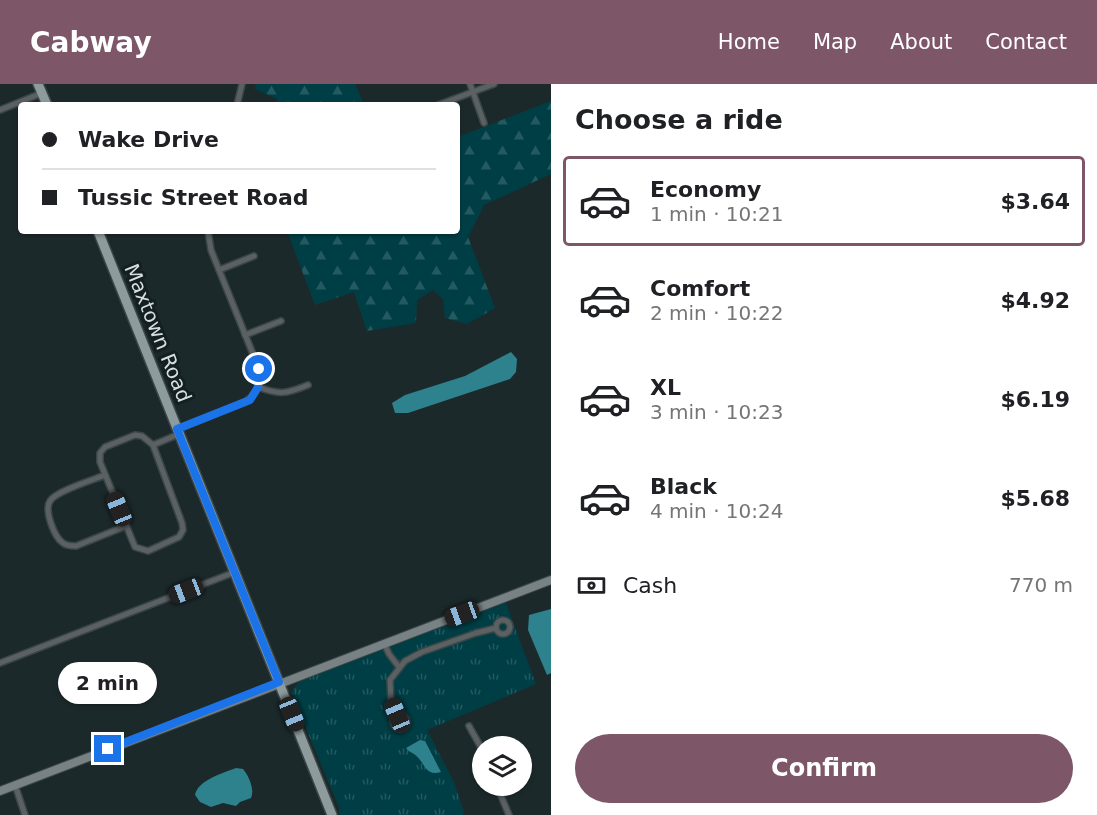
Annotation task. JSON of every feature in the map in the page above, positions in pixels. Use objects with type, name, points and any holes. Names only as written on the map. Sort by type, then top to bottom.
[{"type":"main road","name":"Maxtown Road","points":[[99,234],[332,815]]},
{"type":"main road","points":[[0,791],[279,682],[551,580]]},
{"type":"street","points":[[238,102],[242,84]]},
{"type":"street","points":[[470,84],[484,123]]},
{"type":"street","points":[[446,102],[494,84]]},
{"type":"street","points":[[0,110],[40,89]]},
{"type":"street","points":[[153,445],[245,402],[253,396],[258,387],[259,369],[211,250],[208,234]]},
{"type":"street","points":[[219,270],[254,256]]},
{"type":"street","points":[[245,335],[281,321]]},
{"type":"street","points":[[258,387],[280,394],[308,385]]},
{"type":"street","points":[[135,435],[142,436],[153,445],[183,530],[179,537],[148,550],[135,547],[100,462],[100,453],[105,447],[135,435]]},
{"type":"street","points":[[105,475],[57,495],[50,501],[48,510],[55,533],[60,542],[68,546],[76,546],[126,526]]},
{"type":"street","points":[[0,663],[235,572]]},
{"type":"street","points":[[397,715],[391,701],[390,680],[405,661],[422,652],[496,628]]},
{"type":"street","points":[[384,643],[399,667]]},
{"type":"street","points":[[469,726],[475,736]]},
{"type":"street","points":[[15,785],[25,815]]},
{"type":"street","points":[[501,796],[509,815]]},
{"type":"green space","points":[[256,84],[355,84],[363,102],[276,102],[277,99],[255,89]]},
{"type":"green space","points":[[551,101],[551,174],[484,205],[468,237],[495,308],[467,324],[445,318],[443,299],[433,290],[417,300],[416,323],[367,331],[354,292],[315,305],[288,234],[460,234],[460,136]]},
{"type":"green space","points":[[506,603],[536,684],[427,730],[454,782],[463,815],[339,815],[339,807],[292,695],[293,689],[300,681]]},
{"type":"shaded area","points":[[511,352],[517,359],[516,372],[510,379],[408,413],[395,413],[392,403],[405,395],[465,376]]},
{"type":"shaded area","points":[[551,609],[551,673],[547,675],[528,630],[529,615]]},
{"type":"shaded area","points":[[420,740],[425,741],[441,772],[435,773],[428,770],[418,757],[406,748]]},
{"type":"shaded area","points":[[236,768],[243,769],[247,775],[252,787],[251,798],[236,806],[223,803],[211,807],[200,802],[195,795],[201,785]]},
{"type":"route","points":[[108,749],[279,682],[177,429],[250,400],[260,381],[259,369]]}]
